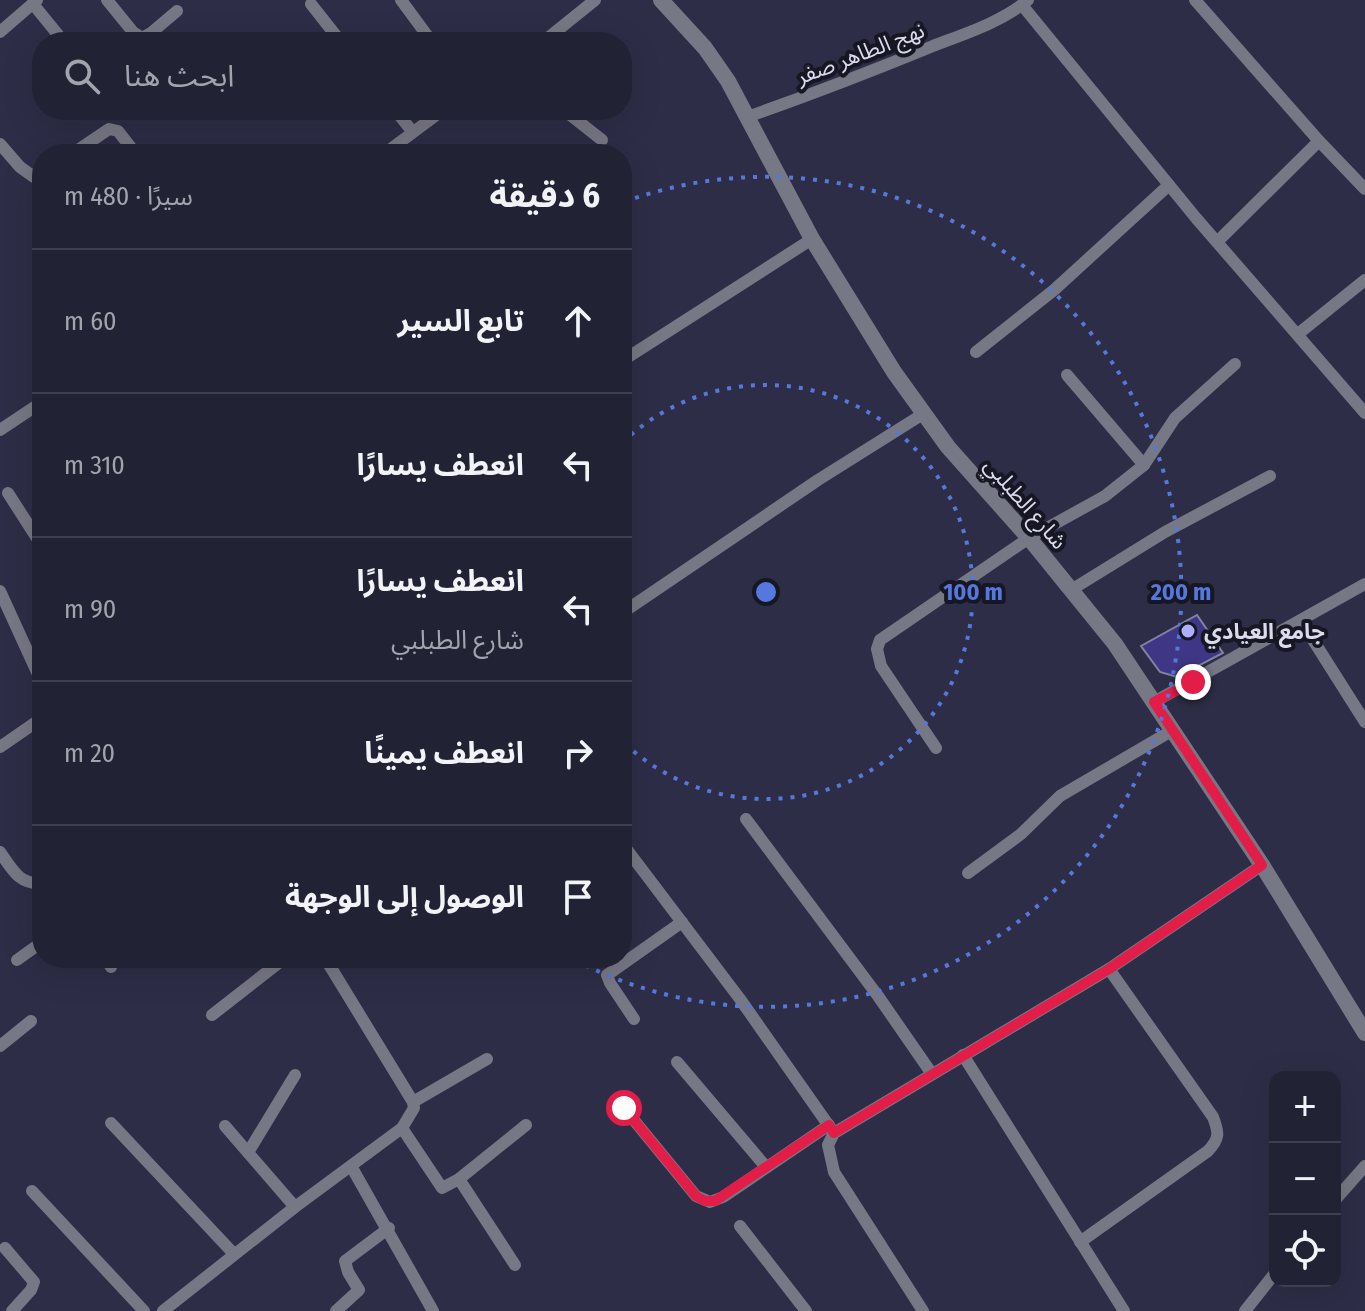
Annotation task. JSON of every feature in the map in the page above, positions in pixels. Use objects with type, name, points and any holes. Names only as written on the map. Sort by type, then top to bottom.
[{"type":"street","points":[[107,0],[133,32]]},
{"type":"street","points":[[401,0],[425,32]]},
{"type":"street","points":[[555,32],[595,0]]},
{"type":"street","name":"شارع الطبلبي","points":[[661,0],[705,48],[728,81],[812,239],[923,414],[1115,644],[1262,865],[1365,1033]]},
{"type":"street","points":[[1001,0],[1021,5],[1217,242],[1365,413]]},
{"type":"street","points":[[1195,0],[1365,189]]},
{"type":"street","points":[[0,32],[35,2],[57,32]]},
{"type":"street","points":[[311,4],[333,32]]},
{"type":"street","name":"نهج الطاهر صفر","points":[[747,117],[850,80],[1021,5]]},
{"type":"street","points":[[152,32],[177,11]]},
{"type":"street","points":[[403,120],[412,131]]},
{"type":"street","points":[[396,144],[428,120]]},
{"type":"street","points":[[577,120],[602,140]]},
{"type":"street","points":[[85,144],[109,129],[118,131],[128,144]]},
{"type":"street","points":[[1217,242],[1319,141]]},
{"type":"street","points":[[0,144],[32,176]]},
{"type":"street","points":[[976,352],[1054,290],[1169,185]]},
{"type":"street","points":[[632,355],[812,239]]},
{"type":"street","points":[[1298,334],[1365,280]]},
{"type":"street","points":[[936,748],[881,666],[877,649],[880,640],[1029,538],[1105,496],[1144,465],[1175,418],[1235,364]]},
{"type":"street","points":[[1067,375],[1144,465]]},
{"type":"street","points":[[0,430],[32,409]]},
{"type":"street","points":[[632,606],[923,414]]},
{"type":"street","points":[[1071,590],[1165,532],[1270,476]]},
{"type":"street","points":[[8,493],[32,530]]},
{"type":"street","points":[[1154,702],[1365,584]]},
{"type":"street","points":[[0,591],[32,661]]},
{"type":"street","points":[[1301,621],[1365,722]]},
{"type":"street","points":[[0,747],[32,725]]},
{"type":"street","points":[[968,873],[1021,834],[1060,796],[1173,730]]},
{"type":"street","points":[[746,819],[932,1074]]},
{"type":"street","points":[[0,852],[18,878],[32,883]]},
{"type":"street","points":[[632,856],[731,986],[832,1129],[828,1145],[834,1172],[923,1311]]},
{"type":"street","points":[[624,1108],[696,1196],[710,1202],[1109,969],[1262,865]]},
{"type":"street","points":[[632,957],[682,922]]},
{"type":"street","points":[[17,960],[32,949]]},
{"type":"street","points":[[212,1015],[272,968]]},
{"type":"street","points":[[163,1311],[179,1306],[234,1254],[402,1128],[414,1108],[331,968]]},
{"type":"street","points":[[617,968],[607,975],[634,1019]]},
{"type":"street","points":[[1080,1242],[1208,1151],[1219,1133],[1213,1117],[1109,969]]},
{"type":"street","points":[[0,1046],[31,1021]]},
{"type":"street","points":[[963,1055],[1124,1311]]},
{"type":"street","points":[[413,1102],[487,1059]]},
{"type":"street","points":[[677,1062],[766,1167]]},
{"type":"street","points":[[249,1151],[295,1075]]},
{"type":"street","points":[[111,1123],[234,1254]]},
{"type":"street","points":[[402,1128],[440,1187],[459,1179],[526,1125]]},
{"type":"street","points":[[225,1126],[295,1207]]},
{"type":"street","points":[[351,1166],[389,1228],[433,1311]]},
{"type":"street","points":[[1341,1193],[1365,1166]]},
{"type":"street","points":[[459,1179],[515,1265]]},
{"type":"street","points":[[32,1191],[144,1311]]},
{"type":"street","points":[[740,1226],[806,1311]]},
{"type":"street","points":[[336,1311],[359,1292],[360,1287],[348,1272],[345,1261],[389,1228]]},
{"type":"street","points":[[5,1248],[34,1282],[31,1290],[12,1311]]},
{"type":"street","points":[[1245,1311],[1269,1281]]},
{"type":"building","name":"جامع العيادي","points":[[1197,615],[1223,653],[1177,677],[1160,672],[1141,646]]},
{"type":"place","name":"جامع العيادي","points":[[1188,631]]},
{"type":"route","points":[[624,1108],[696,1196],[705,1201],[715,1201],[829,1125],[834,1133],[1109,969],[1262,865],[1154,702],[1193,682]]}]
